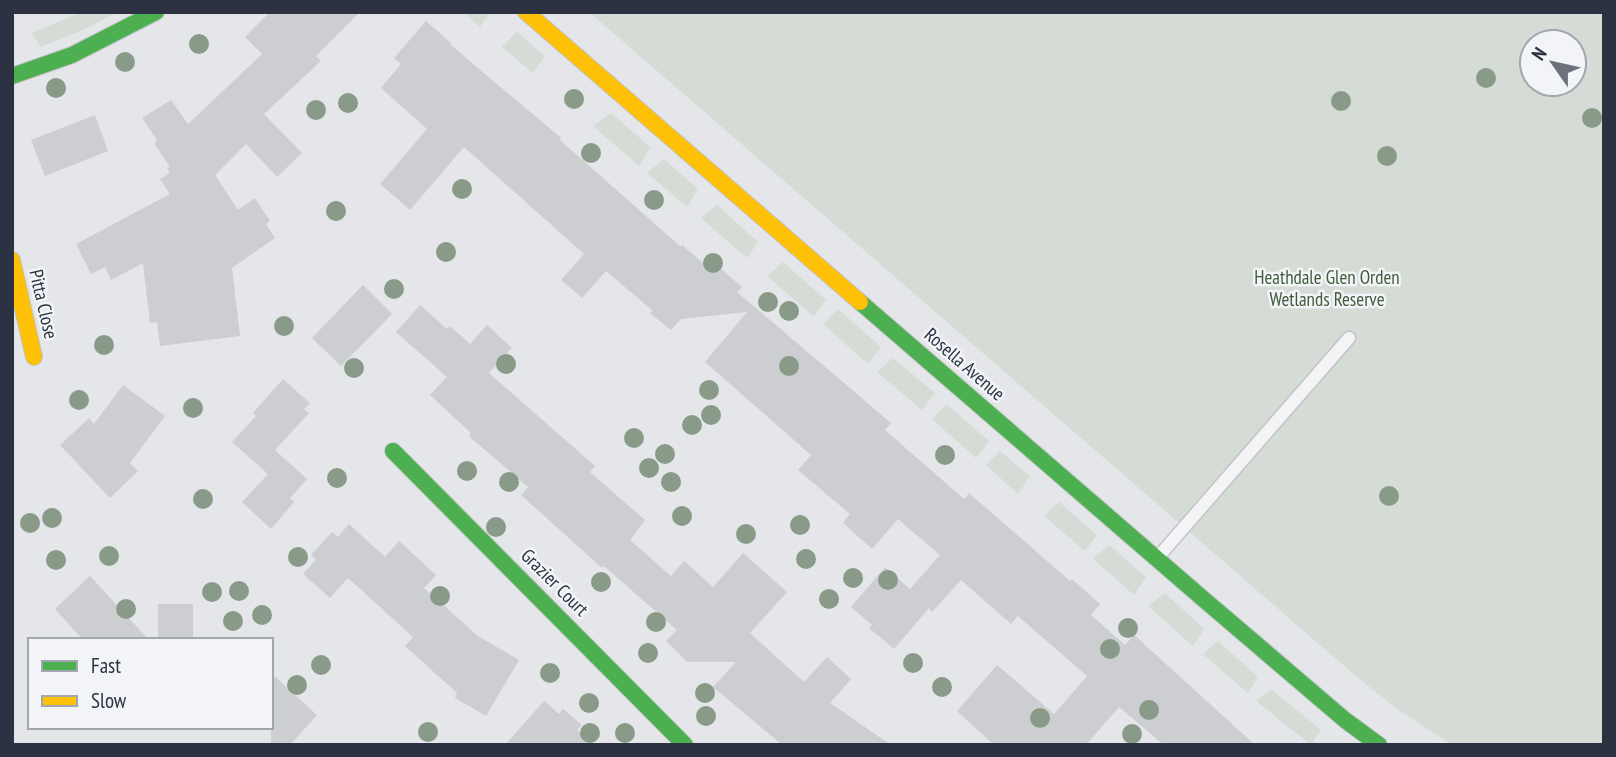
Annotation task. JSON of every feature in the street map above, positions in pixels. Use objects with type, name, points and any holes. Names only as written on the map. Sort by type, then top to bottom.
[{"type":"street","points":[[12,76],[72,55],[156,12]]},
{"type":"street","name":"Rosella Avenue","points":[[526,12],[1157,559],[1345,720],[1379,745]]},
{"type":"street","name":"Pitta Close","points":[[12,260],[34,357]]},
{"type":"street","name":"Grazier Court","points":[[393,451],[685,745]]},
{"type":"lane","points":[[1157,559],[1349,338]]},
{"type":"green space","points":[[81,12],[117,12],[41,47],[32,33]]},
{"type":"green space","points":[[463,12],[490,12],[480,27]]},
{"type":"green space","name":"Heathdale Glen Orden Wetlands Reserve","points":[[589,12],[1604,12],[1604,745],[1452,745],[1396,708]]},
{"type":"green space","points":[[517,32],[545,56],[533,73],[502,47]]},
{"type":"green space","points":[[611,113],[650,147],[639,166],[593,126]]},
{"type":"green space","points":[[664,159],[698,189],[687,207],[647,173]]},
{"type":"green space","points":[[717,205],[758,242],[747,258],[701,218]]},
{"type":"green space","points":[[783,262],[826,300],[814,317],[767,276]]},
{"type":"green space","points":[[838,309],[881,347],[868,364],[823,324]]},
{"type":"green space","points":[[893,358],[935,393],[922,410],[877,372]]},
{"type":"green space","points":[[946,404],[989,441],[976,458],[932,419]]},
{"type":"green space","points":[[1000,451],[1030,476],[1018,494],[986,465]]},
{"type":"green space","points":[[1059,502],[1097,535],[1085,551],[1044,516]]},
{"type":"green space","points":[[1109,545],[1146,577],[1134,595],[1093,559]]},
{"type":"green space","points":[[1165,593],[1204,629],[1193,646],[1148,606]]},
{"type":"green space","points":[[1218,641],[1258,677],[1248,693],[1203,654]]},
{"type":"green space","points":[[1271,689],[1321,730],[1311,745],[1256,701]]},
{"type":"building","points":[[270,12],[360,12],[316,56],[321,61],[264,114],[302,153],[277,177],[246,144],[215,175],[238,210],[255,198],[270,221],[266,224],[275,238],[232,268],[240,336],[160,346],[157,322],[150,323],[143,263],[111,280],[105,267],[91,274],[76,244],[170,194],[160,179],[170,173],[167,169],[170,167],[154,143],[157,140],[142,118],[171,100],[188,124],[262,54],[245,37]]},
{"type":"building","points":[[426,21],[681,247],[682,245],[715,273],[719,267],[742,287],[737,292],[891,423],[885,430],[964,499],[969,493],[1070,581],[1072,579],[1100,604],[1091,615],[1125,645],[1134,635],[1255,745],[1164,745],[1119,707],[1086,745],[994,745],[957,711],[997,665],[1054,714],[1087,676],[1018,616],[1011,624],[961,580],[932,612],[929,608],[894,649],[869,628],[872,625],[851,607],[885,567],[910,589],[940,555],[898,519],[872,549],[843,523],[850,514],[798,470],[811,455],[705,362],[747,312],[681,319],[671,330],[606,271],[582,298],[561,280],[584,254],[464,147],[410,210],[380,184],[427,129],[381,88],[401,64],[394,58]]},
{"type":"building","points":[[95,115],[108,151],[45,176],[31,140]]},
{"type":"building","points":[[363,285],[392,314],[341,366],[312,338]]},
{"type":"building","points":[[420,305],[447,329],[450,326],[470,344],[487,325],[512,348],[489,373],[595,466],[590,472],[645,520],[630,540],[671,576],[684,561],[713,587],[743,553],[787,592],[750,633],[804,682],[827,657],[851,679],[830,703],[891,745],[782,745],[713,687],[736,662],[687,662],[666,641],[677,630],[604,566],[602,568],[521,495],[528,487],[469,436],[471,433],[430,395],[447,377],[396,332]]},
{"type":"building","points":[[283,379],[310,403],[304,409],[309,413],[275,450],[307,479],[290,498],[294,502],[271,529],[242,502],[268,474],[232,442],[256,416],[253,413]]},
{"type":"building","points":[[123,385],[165,416],[130,463],[138,471],[110,498],[60,445],[89,418],[94,424]]},
{"type":"building","points":[[349,524],[385,557],[399,541],[436,575],[424,588],[478,636],[519,660],[486,716],[455,698],[457,693],[405,646],[413,637],[348,578],[330,598],[303,574],[316,560],[311,555],[332,532],[338,537]]},
{"type":"building","points":[[90,576],[147,638],[81,638],[55,609]]},
{"type":"building","points":[[158,604],[193,604],[193,638],[158,638]]},
{"type":"building","points":[[273,675],[317,715],[290,745],[271,745]]},
{"type":"building","points":[[544,701],[559,714],[563,709],[582,725],[577,730],[597,745],[505,745]]},
{"type":"traffic: fast","points":[[12,76],[72,55],[156,12]]},
{"type":"traffic: fast","points":[[860,302],[1345,720],[1379,745]]},
{"type":"traffic: fast","points":[[393,451],[685,745]]},
{"type":"traffic: slow","points":[[526,12],[860,302]]},
{"type":"traffic: slow","points":[[12,260],[34,357]]}]
